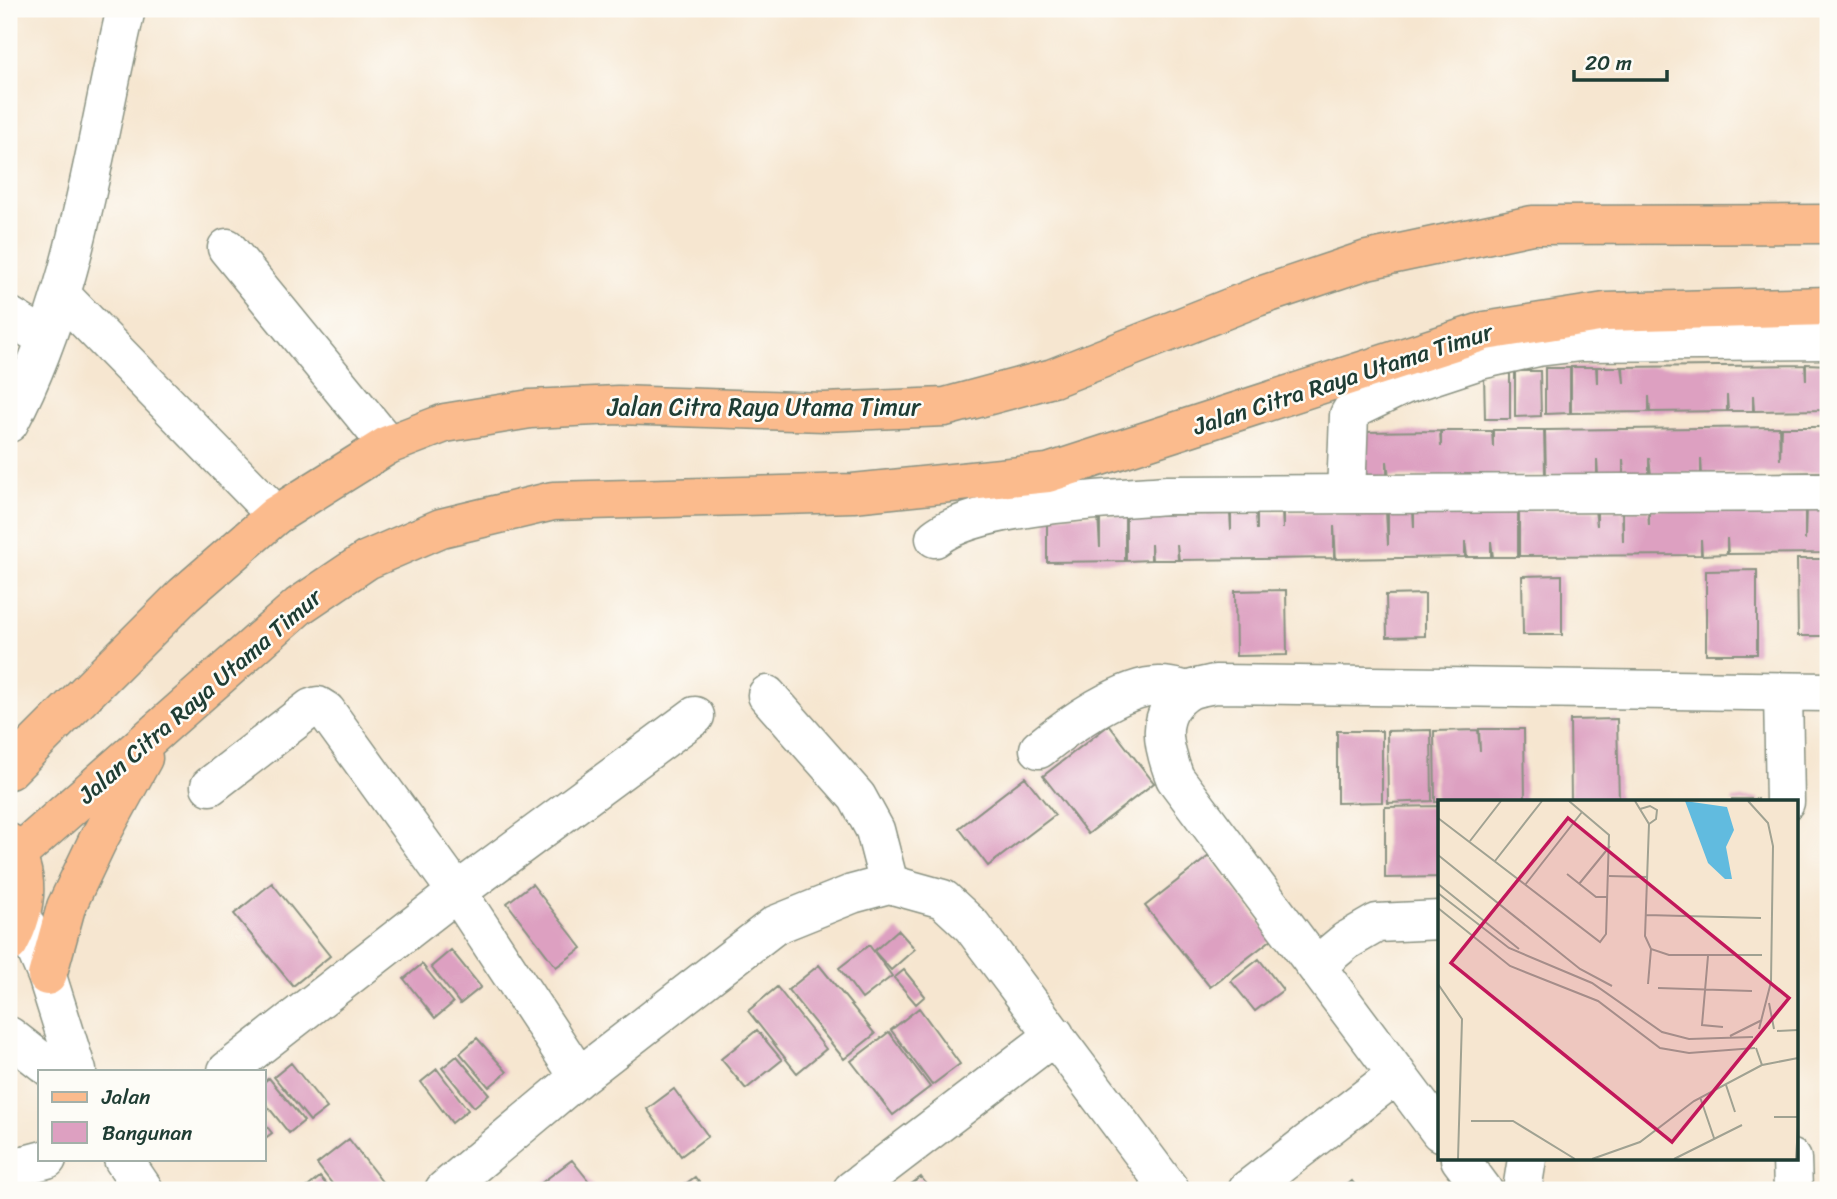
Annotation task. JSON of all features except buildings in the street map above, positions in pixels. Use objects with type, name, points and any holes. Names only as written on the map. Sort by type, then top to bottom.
[{"type":"main road","name":"Jalan Citra Raya Utama Timur","points":[[9,770],[184,595],[276,515],[388,445],[445,423],[530,409],[618,405],[824,412],[945,407],[1053,378],[1257,298],[1367,260],[1532,225],[1828,224]]},
{"type":"main road","name":"Jalan Citra Raya Utama Timur","points":[[13,849],[154,737],[299,606],[334,582],[406,541],[502,512],[553,501],[853,493],[1048,473],[1485,331],[1605,312],[1828,306]]},
{"type":"main road","points":[[47,976],[66,907],[97,842],[154,737]]},
{"type":"main road","points":[[13,849],[24,877],[15,930]]},
{"type":"street","points":[[9,423],[61,295],[79,226],[126,9]]},
{"type":"street","points":[[227,248],[388,445]]},
{"type":"street","points":[[61,295],[276,515]]},
{"type":"street","points":[[9,316],[45,338]]},
{"type":"street","points":[[1346,495],[1349,415],[1352,410],[1404,385],[1480,360],[1581,342],[1828,340]]},
{"type":"street","points":[[935,538],[952,528],[996,515],[1086,502],[1167,495],[1828,492]]},
{"type":"street","points":[[1040,749],[1068,725],[1110,702],[1160,685],[1188,691],[1215,684],[1828,692]]},
{"type":"street","points":[[1188,691],[1164,723],[1163,744],[1175,778],[1438,1129]]},
{"type":"street","points":[[1783,692],[1785,800]]},
{"type":"street","points":[[767,695],[857,797],[875,830],[889,884]]},
{"type":"street","points":[[210,786],[311,708],[318,706],[326,711],[457,892],[579,1077]]},
{"type":"street","points":[[228,1070],[457,892],[695,716]]},
{"type":"street","points":[[444,1190],[579,1077],[775,925],[852,894],[889,884],[943,899],[972,926],[1170,1190]]},
{"type":"street","points":[[1316,966],[1346,941],[1377,923],[1438,920]]},
{"type":"street","points":[[15,930],[47,976],[77,1070]]},
{"type":"street","points":[[852,1190],[1055,1035]]},
{"type":"street","points":[[9,1036],[53,1070]]},
{"type":"street","points":[[1247,1190],[1397,1074]]},
{"type":"street","points":[[9,1169],[43,1160]]},
{"type":"street","points":[[124,1160],[144,1190]]},
{"type":"street","points":[[1461,1160],[1483,1190]]},
{"type":"street","points":[[1522,1190],[1527,1160]]},
{"type":"street","points":[[1792,1160],[1793,1190]]}]
